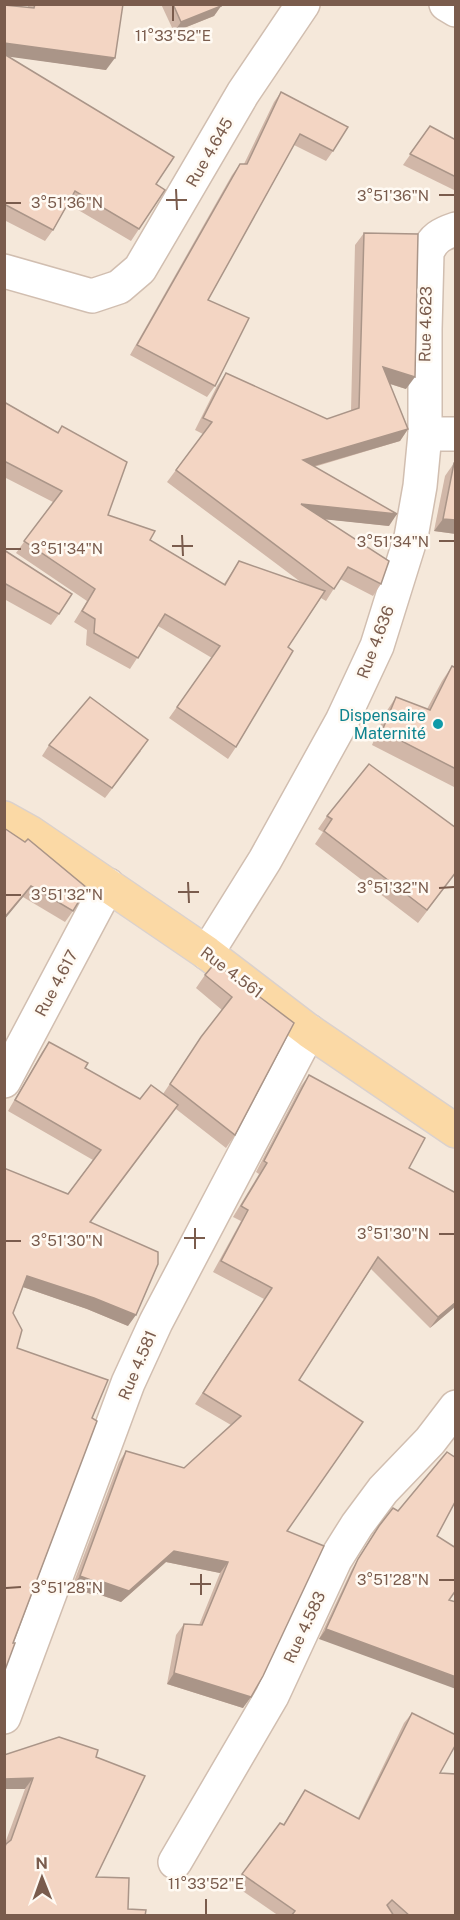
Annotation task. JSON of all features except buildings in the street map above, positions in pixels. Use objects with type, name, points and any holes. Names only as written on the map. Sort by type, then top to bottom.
[{"type":"main road","name":"Rue 4.561","points":[[4,818],[31,833],[207,953],[309,1031],[456,1131]]},
{"type":"street","name":"Rue 4.645","points":[[4,271],[92,296],[119,287],[140,269],[243,93],[303,4]]},
{"type":"street","points":[[446,4],[456,9]]},
{"type":"street","name":"Rue 4.623","points":[[440,434],[424,329],[427,253],[432,242],[441,235],[456,229]]},
{"type":"street","name":"Rue 4.636","points":[[207,953],[276,840],[342,721],[377,646],[411,537],[420,486],[440,434]]},
{"type":"street","name":"Rue 4.617","points":[[4,1081],[108,885]]},
{"type":"street","name":"Rue 4.581","points":[[4,1717],[128,1383],[156,1322],[309,1031]]},
{"type":"street","name":"Rue 4.583","points":[[175,1862],[273,1696],[335,1560],[357,1525],[383,1491],[429,1441],[456,1407]]},
{"type":"shaded area","points":[[5,5],[455,5],[455,1915],[5,1916]]},
{"type":"place","name":"Dispensaire Maternité","points":[[438,724]]}]
